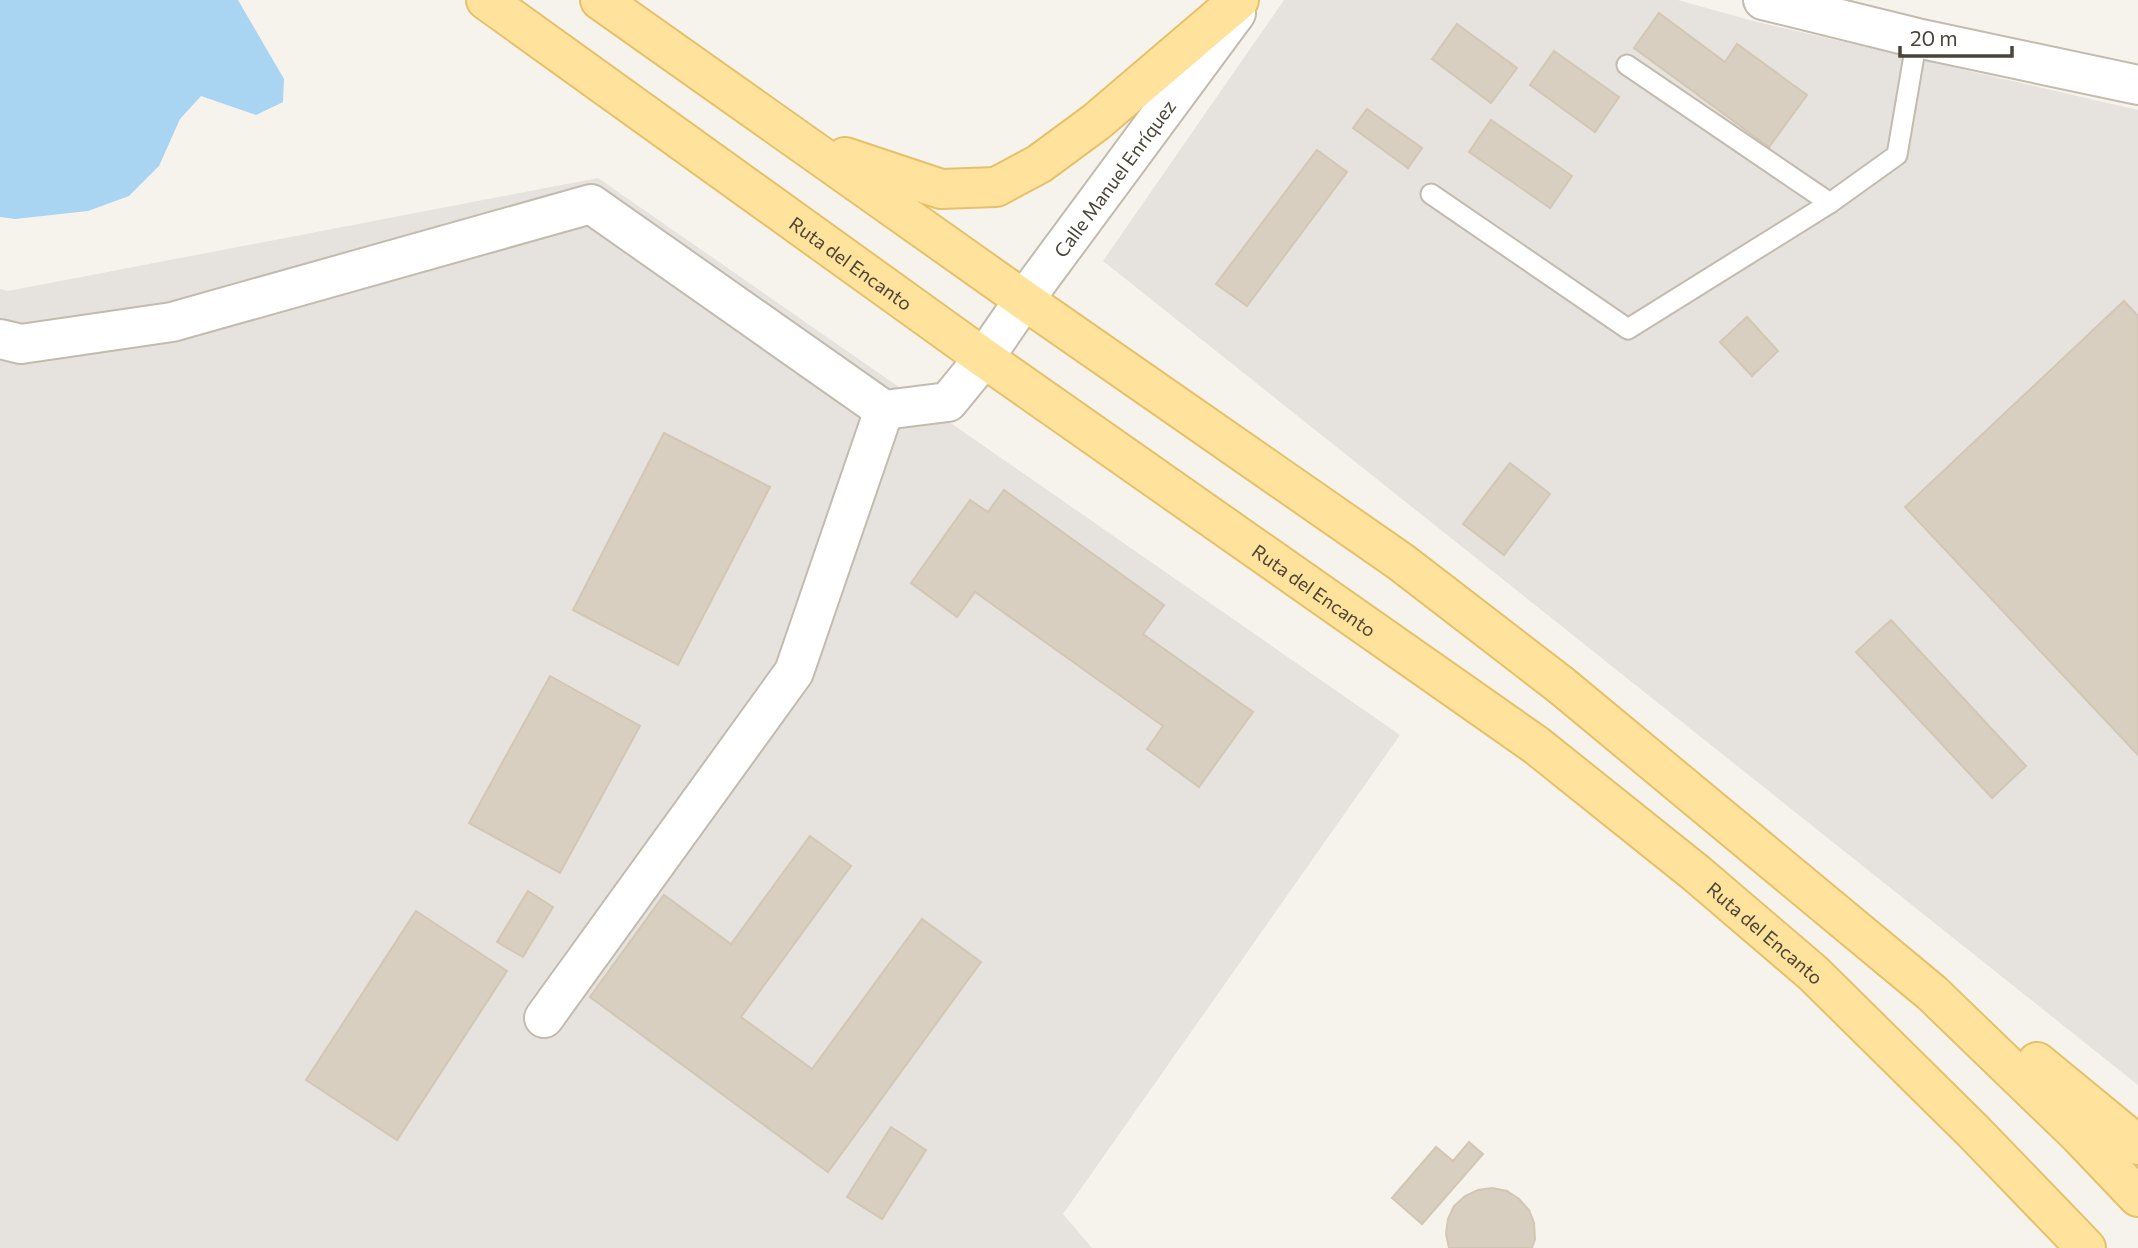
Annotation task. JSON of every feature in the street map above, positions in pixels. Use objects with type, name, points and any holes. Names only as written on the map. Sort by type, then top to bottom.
[{"type":"main road","name":"Ruta del Encanto","points":[[486,0],[984,358],[1536,746],[1696,873],[1813,973],[2086,1248]]},
{"type":"main road","points":[[600,0],[1412,570],[1595,713],[1932,993],[2079,1135],[2138,1197]]},
{"type":"main road","points":[[796,138],[883,171],[941,189],[996,187],[1040,164],[1096,122],[1239,0]]},
{"type":"main road","points":[[1932,993],[2006,1037],[2138,1145]]},
{"type":"street","name":"Calle Manuel Enríquez","points":[[884,410],[948,402],[984,358],[1245,0]]},
{"type":"street","points":[[1763,0],[1917,38],[2138,85]]},
{"type":"street","points":[[0,339],[21,344],[172,322],[591,204],[884,410],[794,672],[544,1018]]},
{"type":"lane","points":[[1431,194],[1628,329],[1830,204],[1897,155],[1917,38]]},
{"type":"lane","points":[[1627,65],[1830,204]]},
{"type":"shaded area","points":[[1284,0],[1678,0],[1753,21],[2138,110],[2138,1085],[1103,261]]},
{"type":"shaded area","points":[[598,178],[1400,735],[1063,1214],[1092,1248],[0,1248],[0,289],[8,291]]},
{"type":"water","points":[[0,0],[238,0],[284,79],[283,102],[256,115],[201,96],[180,119],[159,166],[129,196],[88,211],[15,219],[0,217]]},
{"type":"building","points":[[1659,13],[1725,62],[1737,44],[1807,95],[1769,147],[1634,48]]},
{"type":"building","points":[[1457,24],[1517,68],[1491,103],[1432,59]]},
{"type":"building","points":[[1554,51],[1619,97],[1595,132],[1530,85]]},
{"type":"building","points":[[1367,109],[1422,148],[1408,168],[1353,128]]},
{"type":"building","points":[[1491,120],[1572,176],[1550,208],[1469,152]]},
{"type":"building","points":[[1317,150],[1347,172],[1247,306],[1216,284]]},
{"type":"building","points":[[2124,301],[2138,316],[2138,755],[1905,507]]},
{"type":"building","points":[[1747,317],[1778,351],[1752,376],[1720,342]]},
{"type":"building","points":[[664,433],[770,487],[678,665],[573,610]]},
{"type":"building","points":[[1510,463],[1550,494],[1504,555],[1463,524]]},
{"type":"building","points":[[1004,490],[1164,605],[1143,634],[1253,712],[1199,787],[1147,749],[1163,726],[975,592],[957,617],[911,583],[970,500],[988,512]]},
{"type":"building","points":[[1891,620],[2026,766],[1992,798],[1856,652]]},
{"type":"building","points":[[550,676],[640,726],[560,873],[469,823]]},
{"type":"building","points":[[810,836],[851,866],[741,1017],[812,1069],[922,919],[981,962],[828,1172],[590,997],[664,895],[731,944]]},
{"type":"building","points":[[528,891],[553,907],[523,957],[497,942]]},
{"type":"building","points":[[416,911],[507,971],[397,1140],[306,1080]]},
{"type":"building","points":[[891,1127],[926,1150],[882,1219],[847,1197]]},
{"type":"building","points":[[1469,1142],[1483,1154],[1422,1224],[1392,1198],[1436,1147],[1453,1161]]},
{"type":"building","points":[[1492,1188],[1507,1191],[1529,1210],[1534,1223],[1535,1239],[1532,1248],[1449,1248],[1446,1234],[1448,1219],[1454,1206],[1465,1196]]}]
